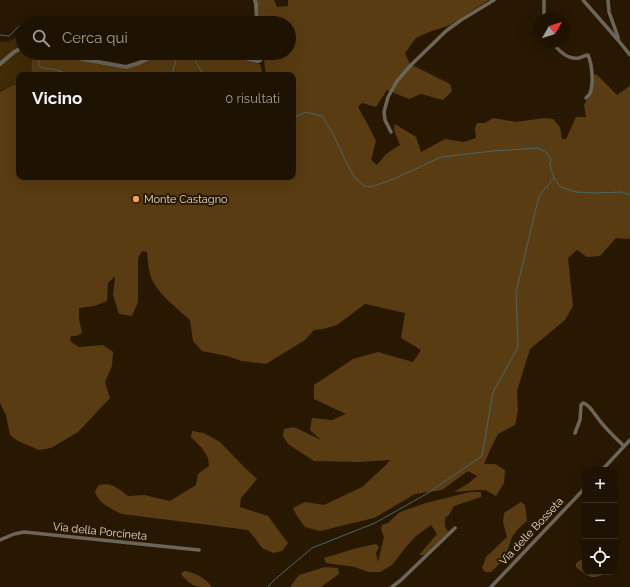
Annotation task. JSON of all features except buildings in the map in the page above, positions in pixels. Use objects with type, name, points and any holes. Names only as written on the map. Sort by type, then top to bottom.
[{"type":"street","points":[[255,0],[257,16]]},
{"type":"street","points":[[391,132],[385,120],[384,112],[388,97],[396,81],[446,31],[494,0]]},
{"type":"street","points":[[544,0],[544,12]]},
{"type":"street","points":[[583,0],[630,55]]},
{"type":"street","points":[[608,0],[609,12],[618,36],[618,40]]},
{"type":"street","points":[[558,48],[567,56],[574,58],[580,58],[588,55],[592,84],[590,93],[586,98]]},
{"type":"street","points":[[0,64],[16,51]]},
{"type":"street","points":[[88,60],[126,67],[144,60]]},
{"type":"street","points":[[575,432],[580,419],[581,405],[585,403],[590,407],[605,428],[624,446]]},
{"type":"street","points":[[605,467],[630,440]]},
{"type":"street","name":"Via delle Bosseta","points":[[491,587],[582,491]]},
{"type":"street","points":[[392,587],[455,528]]},
{"type":"street","name":"Via della Porcineta","points":[[0,540],[22,532],[199,550]]},
{"type":"shaded area","points":[[257,0],[274,0],[277,7],[288,6],[288,0],[489,0],[448,26],[416,38],[405,53],[410,64],[450,84],[452,91],[443,100],[421,94],[409,99],[387,90],[376,107],[362,103],[358,107],[376,141],[371,160],[377,165],[386,154],[400,145],[394,130],[395,124],[416,137],[421,152],[445,139],[464,142],[476,138],[475,128],[477,123],[485,123],[493,118],[516,122],[544,118],[553,119],[560,127],[562,139],[566,139],[576,117],[586,117],[584,105],[590,95],[593,74],[597,75],[617,95],[630,86],[630,239],[616,238],[600,256],[587,257],[577,250],[568,258],[573,306],[565,320],[530,349],[517,391],[518,411],[515,425],[498,434],[484,464],[495,464],[505,470],[504,483],[496,496],[485,490],[454,492],[477,476],[468,471],[442,490],[415,494],[374,518],[320,531],[305,527],[293,508],[305,502],[324,505],[362,487],[390,460],[359,462],[314,461],[288,444],[283,436],[284,429],[294,427],[321,440],[310,430],[312,418],[332,420],[346,414],[314,399],[314,385],[353,359],[378,352],[413,362],[421,350],[401,338],[405,313],[365,304],[337,325],[314,330],[305,340],[266,364],[242,361],[227,356],[202,351],[193,341],[190,320],[156,287],[149,271],[147,252],[142,251],[138,258],[138,302],[132,316],[119,314],[113,295],[115,276],[108,283],[107,301],[94,306],[79,308],[79,319],[82,333],[76,336],[71,336],[70,341],[79,347],[103,345],[113,352],[112,366],[105,382],[110,398],[78,432],[51,448],[39,450],[18,441],[10,435],[6,415],[0,403],[0,92],[16,85],[16,180],[296,180],[296,72],[266,72],[264,60],[296,60],[296,16],[259,16]]},
{"type":"shaded area","points":[[16,38],[16,60],[32,60],[31,72],[16,72],[16,85],[0,91],[0,42]]},
{"type":"shaded area","points":[[76,60],[126,69],[147,60],[243,60],[260,64],[262,72],[31,72],[32,61]]},
{"type":"shaded area","points":[[192,431],[204,433],[220,442],[257,479],[241,498],[240,507],[268,516],[288,543],[282,551],[273,553],[262,548],[248,530],[122,514],[106,505],[96,495],[95,491],[99,485],[108,484],[115,486],[128,496],[144,495],[170,501],[196,485],[198,474],[209,466],[208,458],[202,448],[191,437]]},
{"type":"shaded area","points":[[470,492],[481,492],[481,497],[454,506],[449,515],[445,518],[445,526],[448,532],[424,555],[419,555],[437,534],[431,525],[416,536],[392,565],[380,572],[368,572],[355,567],[326,563],[324,558],[376,544],[379,547],[376,553],[378,562],[384,537],[381,529],[382,525],[388,523],[400,512],[426,503]]},
{"type":"shaded area","points":[[521,502],[525,505],[527,521],[512,537],[505,558],[491,572],[485,572],[482,568],[486,557],[507,537],[503,522],[504,513]]},
{"type":"shaded area","points":[[582,559],[582,572],[576,567],[576,563]]},
{"type":"shaded area","points":[[325,567],[338,568],[339,574],[321,587],[290,587],[299,575]]},
{"type":"shaded area","points":[[184,571],[200,576],[212,587],[191,584],[181,574]]},
{"type":"shaded area","points":[[587,575],[602,575],[596,577]]},
{"type":"waterway","points":[[0,35],[9,36],[16,29]]},
{"type":"waterway","points":[[39,60],[39,65],[42,68],[62,72]]},
{"type":"waterway","points":[[172,72],[176,60]]},
{"type":"waterway","points":[[195,60],[201,72]]},
{"type":"waterway","points":[[296,117],[306,112],[322,116],[332,132],[355,178],[364,186],[371,187],[396,178],[441,157],[538,148],[547,153],[551,160],[550,166],[554,178],[561,187],[576,192],[622,192],[630,195]]},
{"type":"waterway","points":[[268,587],[312,548],[375,523],[428,493],[482,456],[493,392],[518,347],[516,292],[539,196],[554,178]]},
{"type":"place","name":"Monte Castagno","points":[[136,199]]}]
